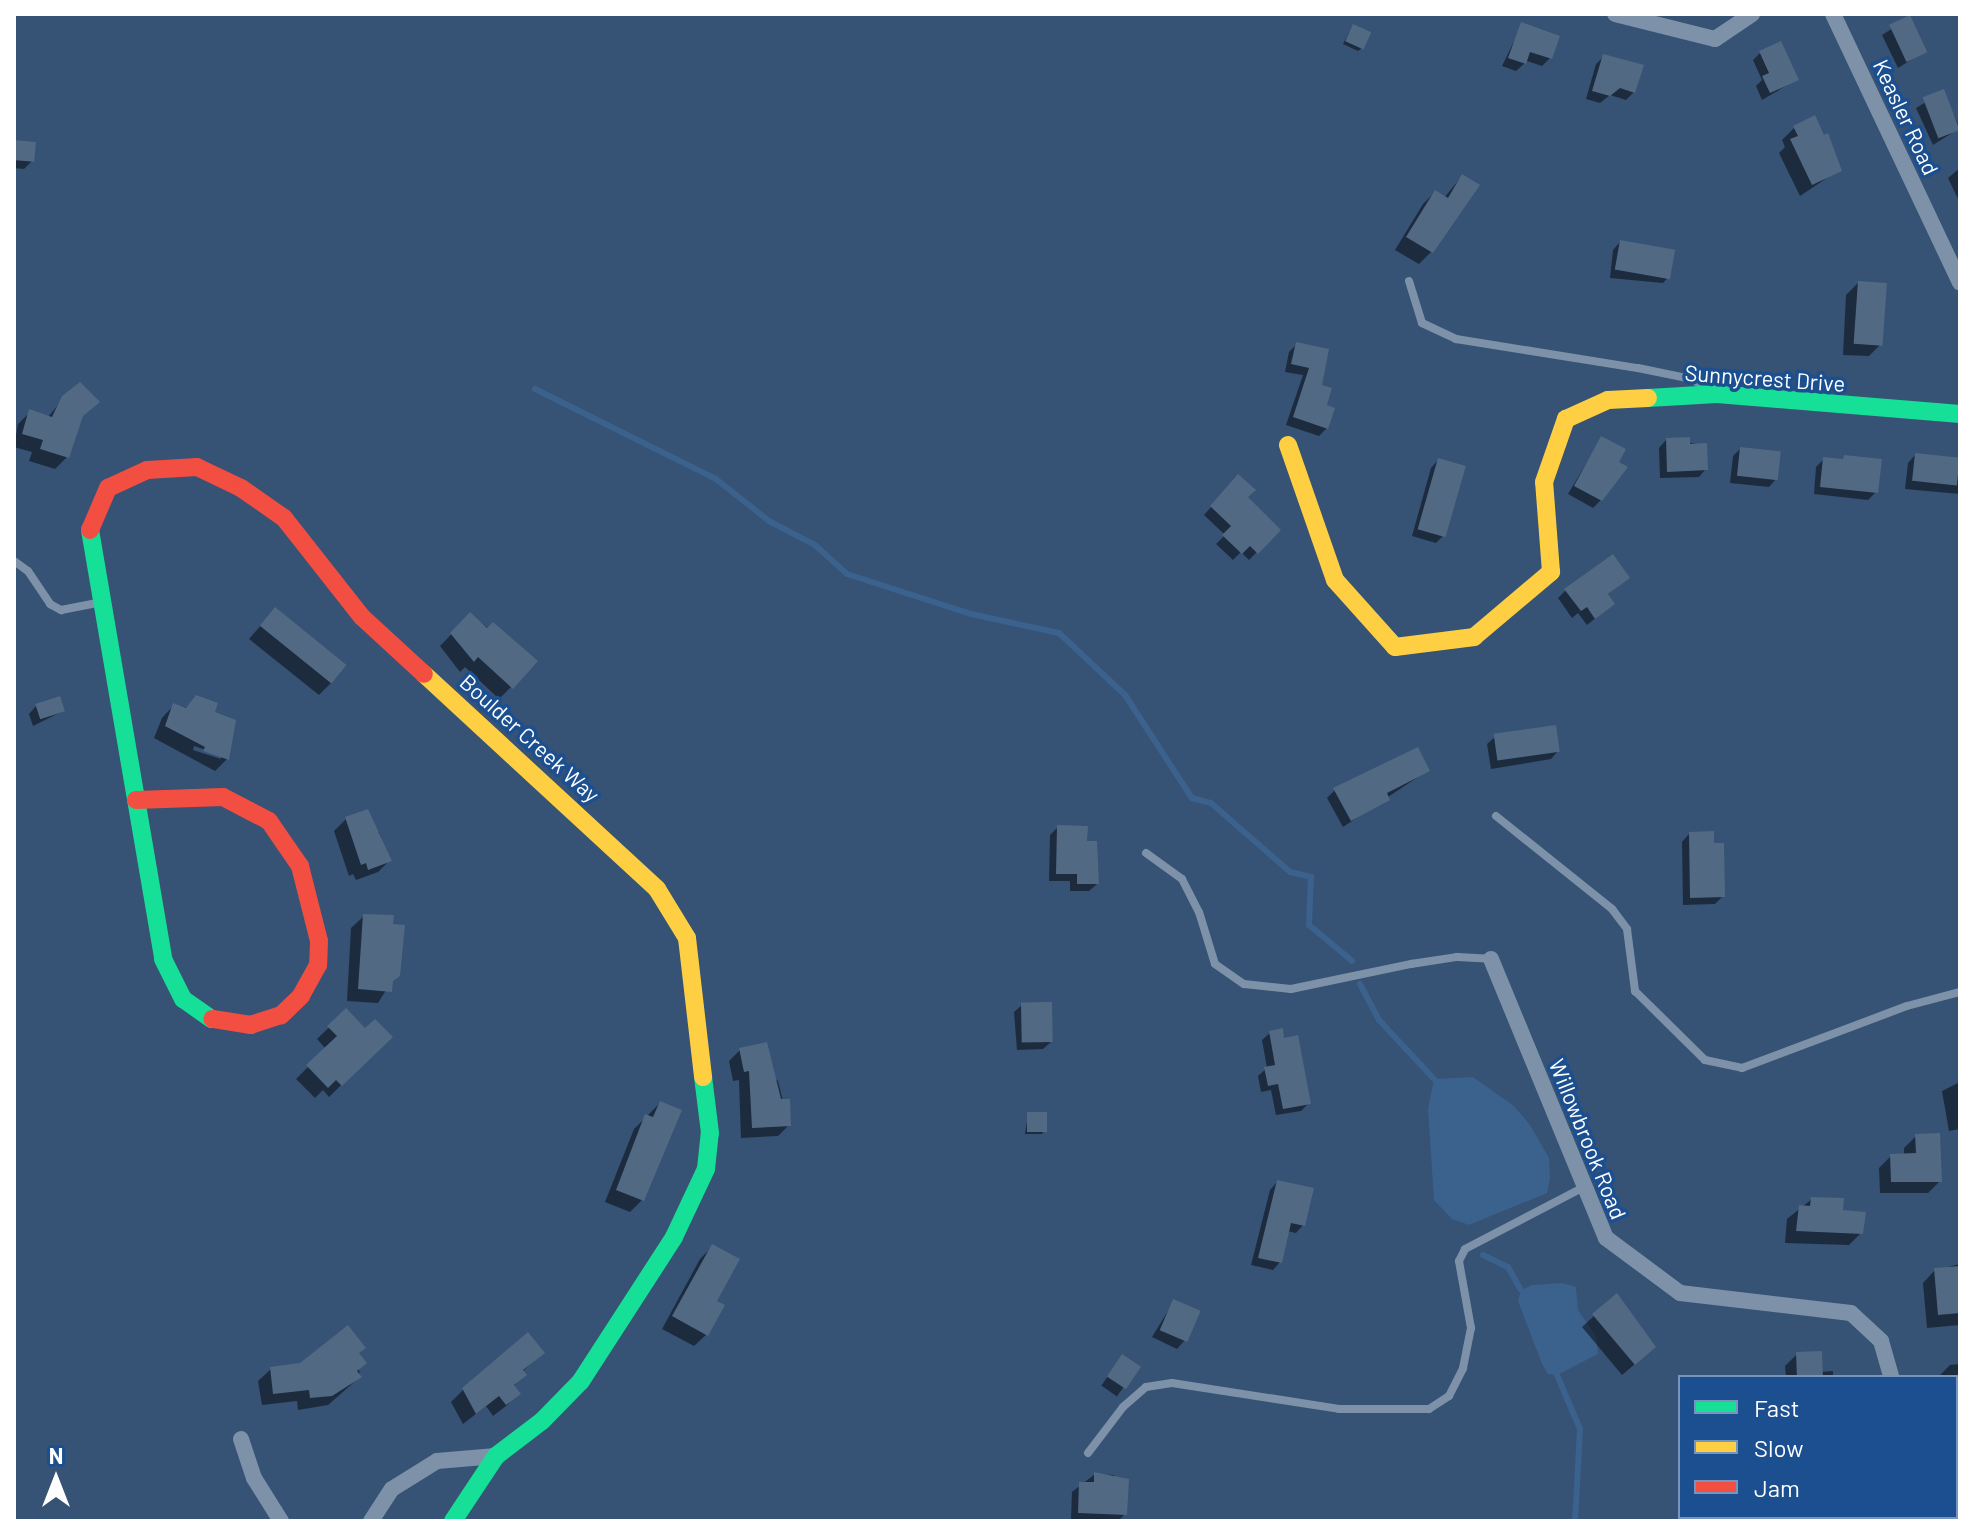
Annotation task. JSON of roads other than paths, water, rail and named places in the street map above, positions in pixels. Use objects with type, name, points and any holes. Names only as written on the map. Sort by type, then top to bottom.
[{"type":"street","points":[[1615,14],[1715,39],[1752,14]]},
{"type":"street","name":"Keasler Road","points":[[1833,14],[1960,283]]},
{"type":"street","name":"Sunnycrest Drive","points":[[1288,445],[1335,580],[1395,647],[1474,637],[1551,572],[1544,482],[1566,419],[1608,400],[1717,394],[1960,414]]},
{"type":"street","name":"Boulder Creek Way","points":[[136,800],[223,797],[269,821],[288,843],[300,866],[319,941],[318,965],[301,996],[281,1015],[251,1025],[209,1019],[183,999],[163,959],[136,800],[104,602],[90,529],[108,488],[147,470],[197,467],[241,488],[284,518],[362,617],[657,889],[687,938],[710,1133],[706,1169],[674,1237],[581,1381],[542,1421],[496,1456],[453,1521]]},
{"type":"street","name":"Willowbrook Road","points":[[1491,959],[1582,1188],[1606,1238],[1672,1289],[1706,1299],[1843,1310],[1866,1323],[1881,1341],[1890,1375]]},
{"type":"street","points":[[241,1439],[254,1478],[281,1521]]},
{"type":"street","points":[[371,1521],[392,1489],[437,1461],[496,1456]]},
{"type":"lane","points":[[1409,281],[1422,323],[1456,339],[1665,373],[1691,379],[1717,394]]},
{"type":"lane","points":[[14,561],[28,571],[50,604],[61,610],[104,602]]},
{"type":"lane","points":[[1496,816],[1612,909],[1627,929],[1635,991],[1705,1060],[1742,1068],[1893,1010],[1960,992]]},
{"type":"lane","points":[[1146,853],[1182,879],[1199,912],[1215,964],[1244,984],[1291,989],[1442,959],[1491,959]]},
{"type":"lane","points":[[1088,1453],[1123,1407],[1146,1387],[1172,1383],[1339,1409],[1429,1409],[1449,1396],[1463,1368],[1471,1328],[1459,1261],[1465,1249],[1582,1188]]},
{"type":"water","points":[[1473,1077],[1514,1106],[1530,1125],[1549,1158],[1550,1179],[1547,1193],[1469,1225],[1452,1219],[1434,1200],[1428,1109],[1434,1079]]},
{"type":"water","points":[[1562,1283],[1576,1287],[1578,1310],[1596,1336],[1598,1354],[1557,1375],[1548,1374],[1542,1364],[1518,1301],[1521,1290],[1532,1285]]},
{"type":"waterway","points":[[535,389],[716,479],[769,521],[815,545],[847,574],[971,614],[1059,633],[1125,695],[1192,798],[1211,803],[1290,872],[1311,877],[1309,925],[1352,961]]},
{"type":"waterway","points":[[1360,984],[1379,1020],[1434,1079]]},
{"type":"waterway","points":[[1483,1255],[1508,1267],[1521,1290]]},
{"type":"waterway","points":[[1557,1375],[1580,1429],[1575,1521]]}]
